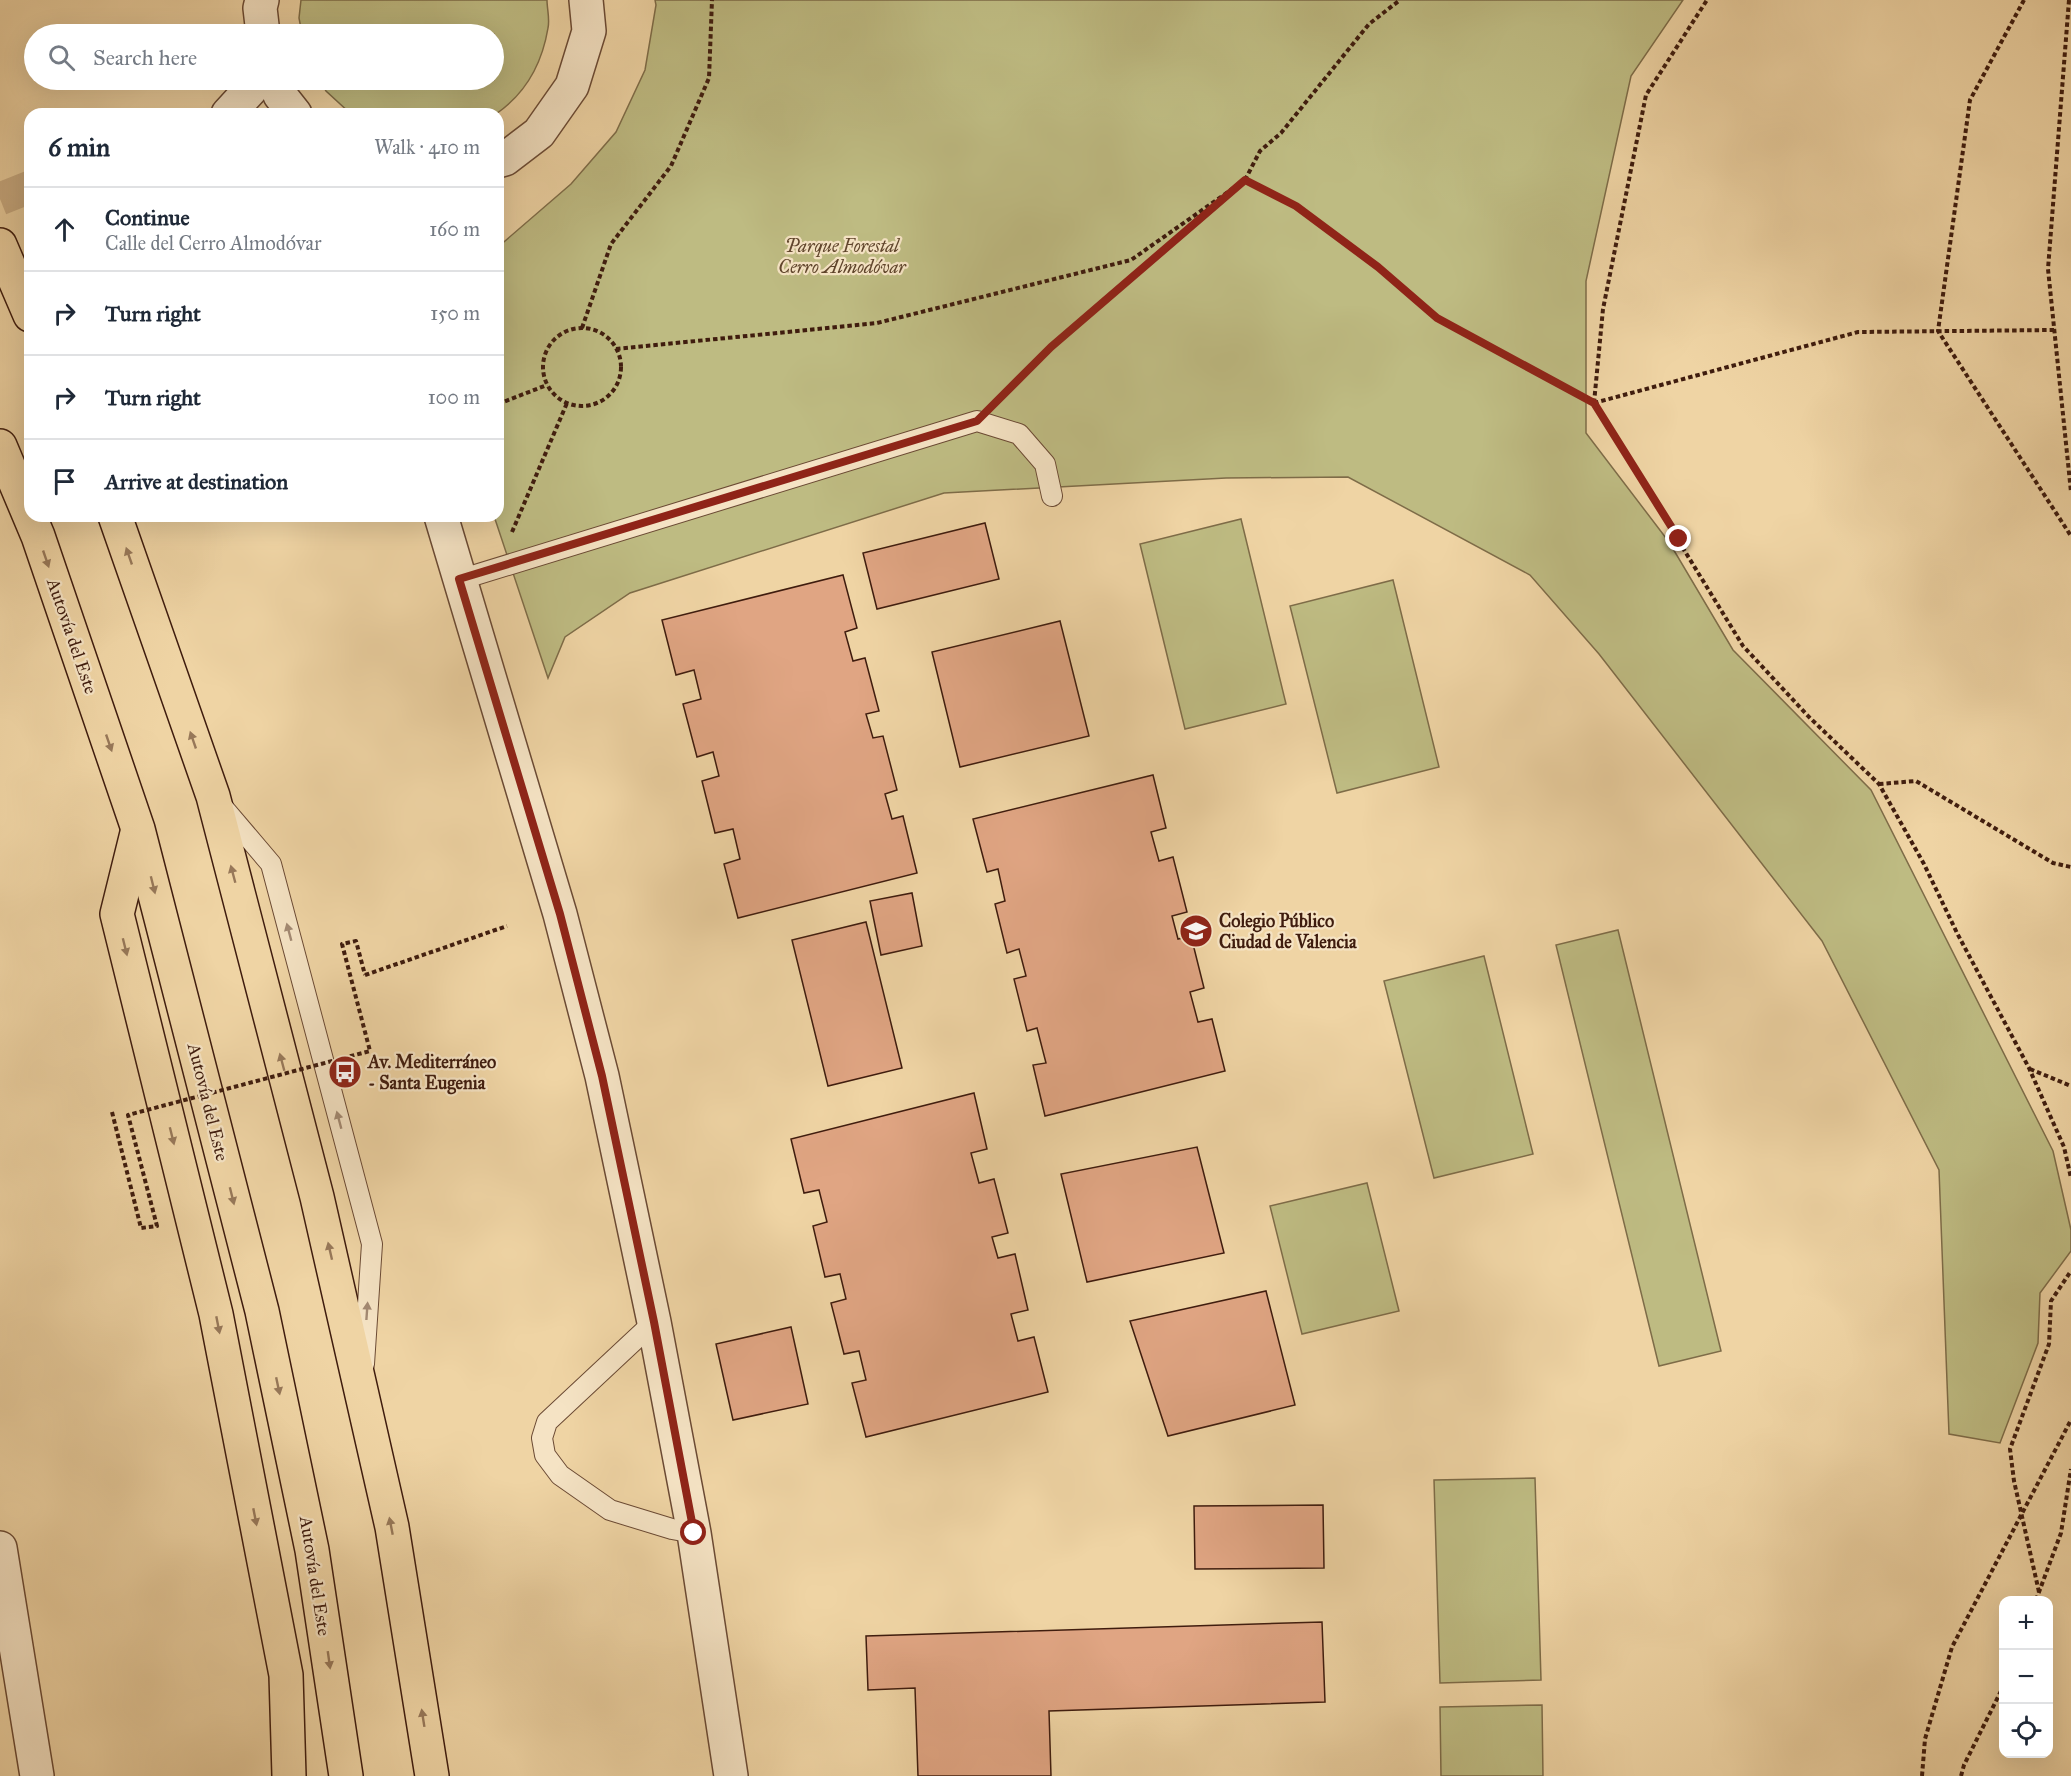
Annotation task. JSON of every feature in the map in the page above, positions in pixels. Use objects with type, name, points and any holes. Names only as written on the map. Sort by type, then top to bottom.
[{"type":"highway","points":[[0,245],[24,301]]},
{"type":"highway","name":"Autovía del Este","points":[[0,446],[24,503]]},
{"type":"highway","name":"Autovía del Este","points":[[32,522],[138,829],[262,1311],[312,1550],[346,1776]]},
{"type":"highway","points":[[117,522],[213,796],[317,1197],[392,1527],[432,1776]]},
{"type":"highway","points":[[138,829],[117,914],[216,1314],[286,1675],[289,1776]]},
{"type":"street","points":[[262,0],[260,8],[262,24]]},
{"type":"street","points":[[504,159],[539,133],[572,86],[589,31],[586,0]]},
{"type":"street","points":[[234,108],[250,90]]},
{"type":"street","points":[[278,90],[290,108]]},
{"type":"street","points":[[443,522],[560,914],[602,1076],[654,1322],[694,1533],[731,1776]]},
{"type":"street","points":[[0,1548],[37,1776]]},
{"type":"lane","points":[[459,579],[977,421],[1019,434],[1045,464],[1052,496]]},
{"type":"lane","points":[[654,1322],[547,1422],[542,1438],[545,1455],[560,1475],[610,1510],[672,1529],[694,1533]]},
{"type":"path","points":[[582,328],[611,244],[671,166],[709,78],[712,0]]},
{"type":"path","points":[[977,421],[1051,347],[1245,180],[1260,151],[1281,133],[1369,24],[1400,0]]},
{"type":"path","points":[[1594,403],[1603,309],[1646,95],[1707,0]]},
{"type":"path","points":[[2024,0],[1970,100],[1938,331],[2071,536]]},
{"type":"path","points":[[2070,0],[2048,269],[2071,492]]},
{"type":"path","points":[[616,349],[877,323],[1131,260],[1245,180]]},
{"type":"path","points":[[1245,180],[1296,206],[1378,267],[1437,318],[1594,403],[1743,646],[1809,717],[1879,784],[1924,864],[1957,933],[2029,1068],[2064,1147],[2071,1178]]},
{"type":"path","points":[[592,329],[602,334],[616,349],[620,361],[620,375],[615,387],[606,398],[594,404],[580,406],[567,403],[556,396],[548,385],[543,372],[543,359],[548,346],[557,336],[569,330],[592,329]]},
{"type":"path","points":[[1594,403],[1858,332],[2054,330]]},
{"type":"path","points":[[504,402],[548,385]]},
{"type":"path","points":[[514,563],[506,545],[567,403]]},
{"type":"path","points":[[1879,784],[1916,781],[2053,863],[2071,867]]},
{"type":"path","points":[[112,1112],[141,1228],[157,1226],[128,1115],[370,1051],[342,944],[356,941],[365,975],[507,926]]},
{"type":"path","points":[[2029,1068],[2071,1086]]},
{"type":"path","points":[[2039,1592],[2021,1513],[2010,1449],[2049,1344],[2051,1301],[2071,1271]]},
{"type":"path","points":[[1922,1776],[1925,1739],[1952,1647],[2071,1420]]},
{"type":"path","points":[[2038,1596],[2061,1533],[2071,1469]]},
{"type":"path","points":[[1961,1776],[1964,1765],[1999,1695]]},
{"type":"green space","points":[[301,0],[547,0],[549,25],[537,66],[531,77],[516,97],[504,108],[344,108],[325,90],[504,90],[504,24],[300,24]]},
{"type":"green space","name":"Parque Forestal Cerro Almodóvar","points":[[655,0],[1683,0],[1631,76],[1586,281],[1586,433],[1669,542],[1733,650],[1871,790],[2053,1151],[2071,1230],[2071,1251],[2040,1293],[2038,1343],[2000,1443],[1949,1434],[1939,1170],[1822,941],[1599,654],[1530,575],[1348,477],[1226,478],[944,493],[630,593],[565,637],[548,678],[496,522],[504,522],[504,242],[571,184],[616,132],[645,70]]},
{"type":"green space","points":[[1241,519],[1286,704],[1185,729],[1140,544]]},
{"type":"green space","points":[[1393,580],[1439,767],[1337,793],[1290,606]]},
{"type":"green space","points":[[1618,930],[1721,1351],[1659,1366],[1556,945]]},
{"type":"green space","points":[[1484,956],[1533,1154],[1434,1178],[1384,981]]},
{"type":"green space","points":[[1367,1183],[1399,1311],[1302,1334],[1270,1206]]},
{"type":"green space","points":[[1535,1478],[1541,1680],[1440,1683],[1434,1480]]},
{"type":"green space","points":[[1542,1705],[1543,1776],[1441,1776],[1440,1707]]},
{"type":"building","points":[[985,523],[999,579],[877,609],[863,553]]},
{"type":"building","points":[[843,575],[857,628],[845,632],[853,661],[865,658],[879,711],[866,714],[873,738],[883,736],[897,790],[885,794],[892,819],[903,816],[917,873],[738,918],[724,864],[740,859],[733,829],[715,833],[702,781],[719,776],[713,752],[697,757],[683,704],[701,699],[694,670],[676,675],[662,620]]},
{"type":"building","points":[[1060,621],[1089,736],[960,767],[932,652]]},
{"type":"building","points":[[1153,775],[1166,828],[1151,832],[1159,861],[1173,857],[1187,912],[1172,916],[1178,939],[1191,936],[1204,988],[1190,992],[1198,1022],[1212,1019],[1225,1071],[1045,1116],[1033,1065],[1046,1063],[1037,1028],[1027,1031],[1014,979],[1026,976],[1019,949],[1007,953],[995,904],[1005,901],[998,869],[987,872],[973,819]]},
{"type":"building","points":[[912,893],[922,946],[881,955],[870,901]]},
{"type":"building","points":[[866,922],[902,1068],[828,1086],[792,940]]},
{"type":"building","points":[[974,1093],[987,1149],[971,1153],[979,1183],[994,1179],[1008,1233],[992,1237],[998,1258],[1015,1254],[1028,1310],[1011,1314],[1018,1341],[1034,1337],[1048,1392],[866,1437],[852,1383],[866,1380],[859,1351],[844,1354],[831,1303],[846,1299],[840,1274],[825,1277],[813,1226],[827,1222],[819,1190],[804,1193],[791,1139]]},
{"type":"building","points":[[1197,1147],[1224,1253],[1087,1282],[1061,1174]]},
{"type":"building","points":[[1266,1291],[1295,1405],[1168,1436],[1130,1321]]},
{"type":"building","points":[[791,1327],[808,1404],[733,1420],[716,1344]]},
{"type":"building","points":[[1323,1505],[1324,1568],[1195,1569],[1194,1506]]},
{"type":"building","points":[[1322,1622],[1325,1702],[1049,1711],[1051,1776],[918,1776],[915,1688],[868,1690],[866,1636]]},
{"type":"tunnel","points":[[0,199],[24,189]]},
{"type":"place","name":"Colegio Público Ciudad de Valencia","points":[[1196,931]]},
{"type":"place","name":"Av. Mediterráneo - Santa Eugenia","points":[[345,1072]]},
{"type":"route","points":[[694,1533],[654,1322],[602,1076],[560,914],[459,579],[977,421],[1051,347],[1245,180],[1296,206],[1378,267],[1437,318],[1594,403],[1679,539]]}]
